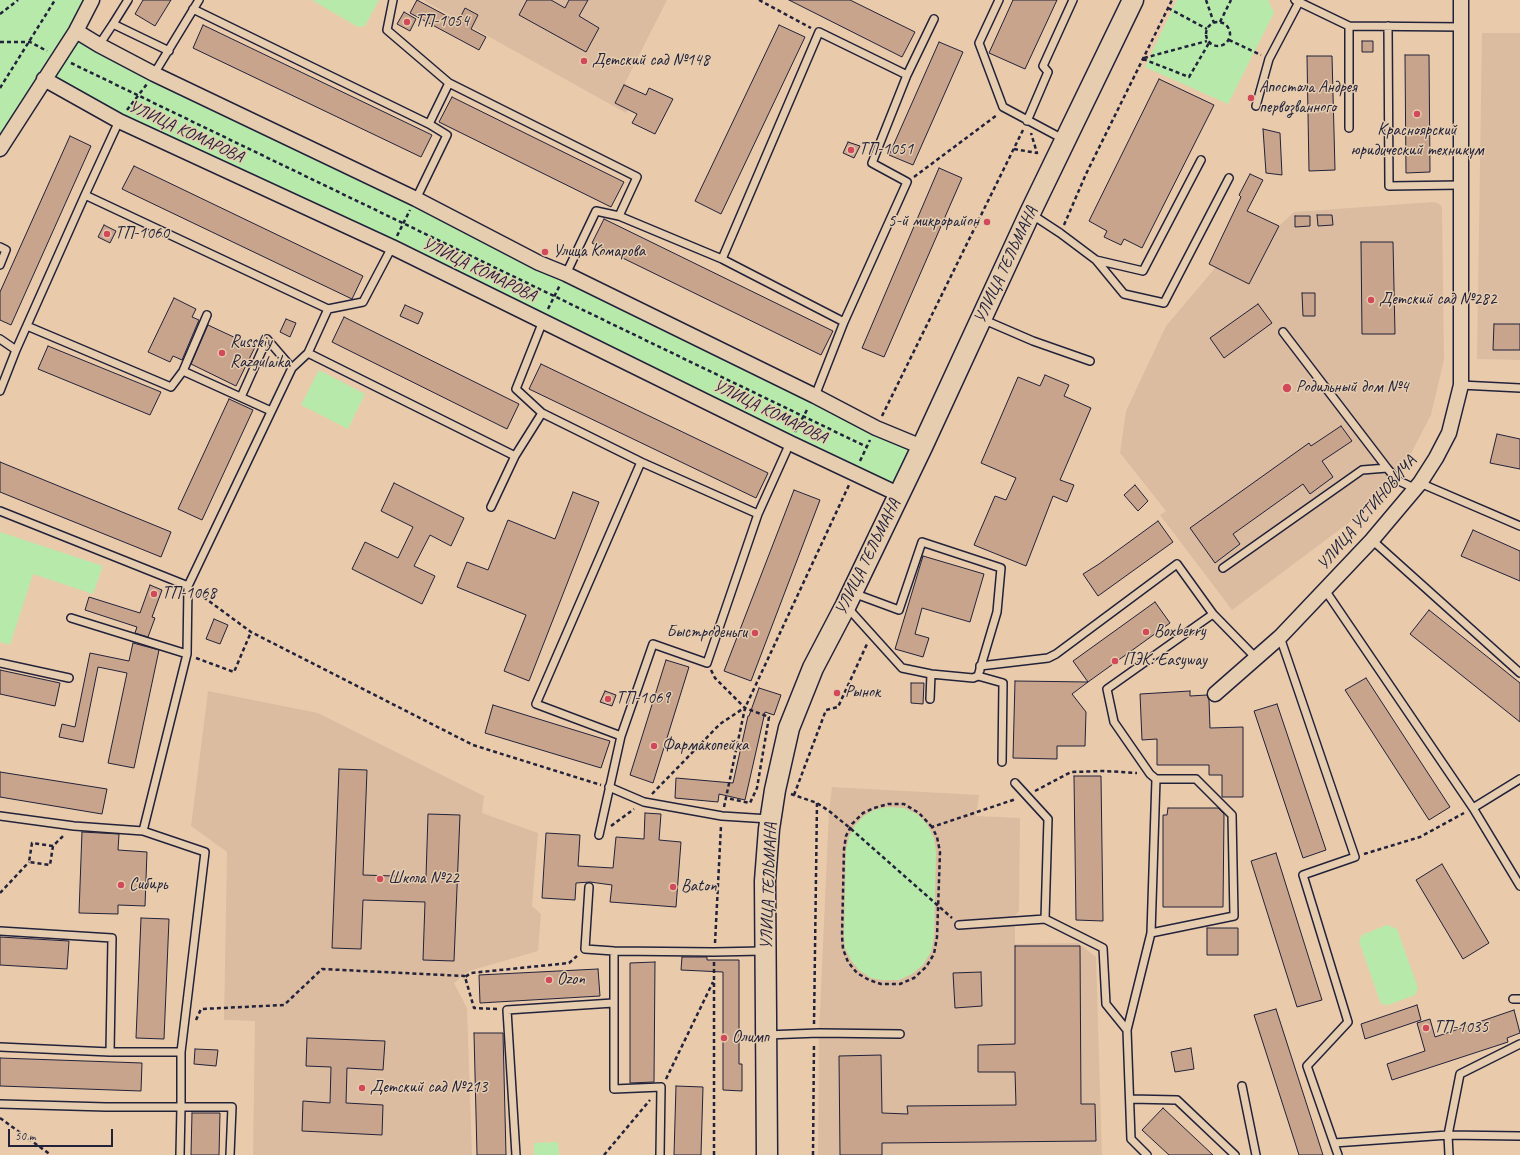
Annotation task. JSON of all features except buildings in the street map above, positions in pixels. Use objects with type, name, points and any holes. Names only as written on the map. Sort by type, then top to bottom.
[{"type":"main road","name":"УЛИЦА ТЕЛЬМАНА","points":[[768,1155],[765,881],[769,829],[775,790],[789,728],[813,668],[922,447],[1030,213],[1133,0]]},
{"type":"street","points":[[0,149],[76,31],[92,0]]},
{"type":"street","name":"УЛИЦА УСТИНОВИЧА","points":[[1215,694],[1280,637],[1372,540],[1418,486],[1436,458],[1449,433],[1461,385],[1461,0]]},
{"type":"street","name":"УЛИЦА КОМАРОВА","points":[[76,31],[154,74],[416,199],[539,263],[566,274],[815,396],[876,428],[922,447]]},
{"type":"street","name":"УЛИЦА КОМАРОВА","points":[[44,79],[119,121],[392,247],[790,443],[898,494]]},
{"type":"lane","points":[[99,45],[128,0]]},
{"type":"lane","points":[[154,74],[198,0]]},
{"type":"lane","points":[[393,0],[387,30],[449,83],[637,177],[619,216]]},
{"type":"lane","points":[[999,0],[979,43],[1003,107],[1065,140]]},
{"type":"lane","points":[[1027,121],[1048,72],[1043,66],[1073,0]]},
{"type":"lane","points":[[1256,106],[1269,59],[1297,1],[1349,26],[1462,27]]},
{"type":"lane","points":[[193,9],[429,124],[448,135],[416,199]]},
{"type":"lane","points":[[815,396],[844,322],[907,182],[872,163],[907,75],[934,19]]},
{"type":"lane","points":[[113,24],[169,51]]},
{"type":"lane","points":[[1349,26],[1349,128]]},
{"type":"lane","points":[[1388,26],[1389,186],[1461,185]]},
{"type":"lane","points":[[722,259],[819,32],[907,75]]},
{"type":"lane","points":[[429,124],[449,83]]},
{"type":"lane","points":[[0,391],[16,350],[119,121]]},
{"type":"lane","points":[[1096,260],[1142,272],[1201,160]]},
{"type":"lane","points":[[1030,213],[1096,260],[1124,294],[1164,303],[1229,178]]},
{"type":"lane","points":[[85,195],[328,309],[363,302],[392,247]]},
{"type":"lane","points":[[566,274],[596,211],[619,216],[722,259],[844,322]]},
{"type":"lane","points":[[0,247],[6,250],[0,265]]},
{"type":"lane","points":[[143,831],[187,654],[188,586],[292,368],[308,353],[328,309]]},
{"type":"lane","points":[[27,326],[171,388],[183,371],[207,315]]},
{"type":"lane","points":[[981,319],[1032,341],[1090,361]]},
{"type":"lane","points":[[543,321],[516,389],[542,413],[641,462],[758,514]]},
{"type":"lane","points":[[1283,332],[1397,480],[1418,486],[1520,526]]},
{"type":"lane","points":[[0,339],[16,350]]},
{"type":"lane","points":[[241,397],[267,339],[292,368]]},
{"type":"lane","points":[[308,353],[515,456]]},
{"type":"lane","points":[[183,371],[271,411]]},
{"type":"lane","points":[[1461,385],[1520,388]]},
{"type":"lane","points":[[491,507],[515,456],[542,413]]},
{"type":"lane","points":[[599,835],[621,736],[653,644],[708,663],[758,514],[790,443]]},
{"type":"lane","points":[[621,736],[536,704],[641,462]]},
{"type":"lane","points":[[1223,568],[1362,470],[1387,468]]},
{"type":"lane","points":[[0,511],[188,586]]},
{"type":"lane","points":[[1372,540],[1520,674]]},
{"type":"lane","points":[[848,599],[898,610],[922,542],[1000,568],[996,612],[978,676]]},
{"type":"lane","points":[[980,666],[1048,658],[1056,654],[1177,564],[1213,614],[1256,658]]},
{"type":"lane","points":[[1325,590],[1473,808],[1520,886]]},
{"type":"lane","points":[[848,599],[871,634],[902,668],[931,674],[973,678],[978,676],[1003,683],[1002,762]]},
{"type":"lane","points":[[1151,933],[1234,916],[1232,815],[1196,779],[1156,779],[1150,774],[1114,722],[1107,689],[1213,614]]},
{"type":"lane","points":[[70,618],[187,654]]},
{"type":"lane","points":[[1280,637],[1355,857],[1303,875],[1348,1022],[1307,1066],[1338,1155]]},
{"type":"lane","points":[[0,663],[69,678]]},
{"type":"lane","points":[[930,699],[931,674]]},
{"type":"lane","points":[[1148,1155],[1131,1139],[1127,1030],[1151,933],[1156,779]]},
{"type":"lane","points":[[1473,808],[1520,779]]},
{"type":"lane","points":[[1015,783],[1048,819],[1045,919]]},
{"type":"lane","points":[[609,787],[644,802],[722,816],[771,819]]},
{"type":"lane","points":[[0,816],[74,826],[143,831],[205,852],[182,1052],[180,1155]]},
{"type":"lane","points":[[589,887],[585,949],[614,952],[714,952],[766,950]]},
{"type":"lane","points":[[959,925],[1045,919],[1103,948],[1106,1004],[1127,1030]]},
{"type":"lane","points":[[0,931],[112,938],[110,1052]]},
{"type":"lane","points":[[614,952],[614,1089],[661,1087],[660,1155]]},
{"type":"lane","points":[[516,1155],[507,1010],[613,1003]]},
{"type":"lane","points":[[766,1035],[814,1033],[900,1034]]},
{"type":"lane","points":[[1448,1155],[1448,1135],[1460,1074],[1520,1044]]},
{"type":"lane","points":[[0,1047],[110,1052],[182,1052]]},
{"type":"lane","points":[[1242,1086],[1256,1155]]},
{"type":"lane","points":[[1130,1099],[1177,1100],[1235,1155]]},
{"type":"lane","points":[[0,1104],[106,1107],[232,1107],[230,1155]]},
{"type":"lane","points":[[1334,1143],[1448,1135],[1520,1136]]},
{"type":"path","points":[[0,14],[18,0]]},
{"type":"path","points":[[0,88],[55,0]]},
{"type":"path","points":[[759,0],[819,32]]},
{"type":"path","points":[[1060,233],[1086,174],[1172,0]]},
{"type":"path","points":[[1206,0],[1214,23]]},
{"type":"path","points":[[1220,22],[1231,0]]},
{"type":"path","points":[[1168,8],[1207,29]]},
{"type":"path","points":[[1220,22],[1229,29],[1230,37],[1223,46],[1216,47],[1208,42],[1206,37],[1207,29],[1214,23],[1220,22]]},
{"type":"path","points":[[1229,40],[1269,59]]},
{"type":"path","points":[[0,42],[30,42],[138,96],[867,447]]},
{"type":"path","points":[[1143,58],[1208,42]]},
{"type":"path","points":[[1143,58],[1189,77],[1208,42]]},
{"type":"path","points":[[119,121],[154,74]]},
{"type":"path","points":[[907,182],[996,115],[1003,118]]},
{"type":"path","points":[[1014,149],[1038,153],[1027,121]]},
{"type":"path","points":[[714,1155],[713,982],[722,816],[745,708],[854,473],[1027,121]]},
{"type":"path","points":[[392,247],[416,199]]},
{"type":"path","points":[[543,321],[566,274]]},
{"type":"path","points":[[790,443],[815,396]]},
{"type":"path","points":[[188,586],[251,632],[473,745],[609,787]]},
{"type":"path","points":[[187,654],[234,672],[251,632]]},
{"type":"path","points":[[794,795],[826,710],[838,707],[871,634]]},
{"type":"path","points":[[708,663],[715,678],[745,708],[769,717],[756,788],[750,803],[726,798]]},
{"type":"path","points":[[599,835],[644,802],[720,724],[745,708]]},
{"type":"path","points":[[932,827],[1027,796],[1071,772],[1104,771],[1150,774]]},
{"type":"path","points":[[786,793],[817,803],[850,828],[959,925]]},
{"type":"path","points":[[813,1155],[817,803]]},
{"type":"path","points":[[888,804],[904,804],[919,813],[932,827],[937,837],[940,852],[937,937],[934,954],[926,967],[914,978],[900,984],[881,984],[869,980],[858,973],[848,962],[843,949],[844,849],[846,836],[850,828],[852,824],[863,814],[874,808],[888,804]]},
{"type":"path","points":[[1355,857],[1420,837],[1473,808]]},
{"type":"path","points":[[29,862],[50,865],[53,846],[74,826]]},
{"type":"path","points":[[0,893],[29,862],[32,844],[53,846]]},
{"type":"path","points":[[195,1024],[201,1009],[284,1005],[322,969],[465,977],[471,973],[569,963],[585,949]]},
{"type":"path","points":[[465,977],[474,1008],[507,1010]]},
{"type":"path","points":[[604,1155],[661,1087],[713,982]]},
{"type":"path","points":[[0,1118],[51,1155]]},
{"type":"shaded area","name":"Детский сад №148","points":[[423,0],[667,0],[625,83],[637,91],[626,113]]},
{"type":"shaded area","points":[[1482,33],[1520,33],[1520,360],[1477,359]]},
{"type":"shaded area","name":"Родильный дом №4","points":[[1433,202],[1438,203],[1442,207],[1444,360],[1431,415],[1397,480],[1386,495],[1232,610],[1160,515],[1166,511],[1120,453],[1126,411],[1166,326],[1216,267],[1249,284],[1279,226],[1294,212]]},
{"type":"shaded area","name":"Школа №22","points":[[208,691],[318,713],[484,796],[482,813],[538,833],[532,906],[541,914],[538,951],[469,971],[454,983],[467,1008],[472,1155],[253,1155],[255,1021],[224,1020],[227,852],[191,826]]},
{"type":"shaded area","points":[[832,787],[979,795],[976,816],[1020,818],[1019,911],[1015,916],[1015,944],[1078,943],[1096,957],[1102,1155],[818,1155],[819,1033],[829,811]]},
{"type":"green space","points":[[0,0],[92,0],[76,31],[922,447],[898,494],[44,79],[0,149]]},
{"type":"green space","points":[[312,0],[379,0],[365,26],[358,27]]},
{"type":"green space","points":[[1177,0],[1268,0],[1274,13],[1228,104],[1145,67]]},
{"type":"green space","points":[[319,370],[365,394],[348,429],[301,405]]},
{"type":"green space","points":[[0,532],[103,566],[93,594],[33,574],[10,645],[0,642]]},
{"type":"green space","points":[[887,807],[904,808],[917,814],[927,824],[934,838],[936,852],[934,937],[931,952],[923,965],[912,974],[899,980],[882,980],[871,978],[859,970],[851,960],[845,948],[844,935],[846,850],[849,837],[855,825],[864,816],[874,810]]},
{"type":"green space","points":[[1387,925],[1397,929],[1418,988],[1415,995],[1388,1005],[1381,1004],[1359,941],[1362,935]]},
{"type":"green space","points":[[558,1142],[559,1155],[534,1155],[534,1143]]},
{"type":"place","name":"ТП-1054","points":[[407,22]]},
{"type":"place","name":"Детский сад №148","points":[[584,61]]},
{"type":"place","name":"Апостола Андрея первозванного","points":[[1251,98]]},
{"type":"place","name":"Красноярский юридический техникум","points":[[1417,114]]},
{"type":"place","name":"ТП-1051","points":[[851,150]]},
{"type":"place","name":"5-й микрорайон","points":[[987,222]]},
{"type":"place","name":"ТП-1060","points":[[107,234]]},
{"type":"place","name":"Улица Комарова","points":[[545,252]]},
{"type":"place","name":"Детский сад №282","points":[[1371,300]]},
{"type":"place","name":"Russkiy Razgulaika","points":[[222,353]]},
{"type":"place","name":"Родильный дом №4","points":[[1287,388]]},
{"type":"place","name":"ТП-1068","points":[[154,594]]},
{"type":"place","name":"Boxberry","points":[[1146,632]]},
{"type":"place","name":"Быстроденьги","points":[[755,633]]},
{"type":"place","name":"ПЭК: Easyway","points":[[1115,661]]},
{"type":"place","name":"Рынок","points":[[837,693]]},
{"type":"place","name":"ТП-1069","points":[[608,699]]},
{"type":"place","name":"Фармакопейка","points":[[654,746]]},
{"type":"place","name":"Школа №22","points":[[380,879]]},
{"type":"place","name":"Сибирь","points":[[121,885]]},
{"type":"place","name":"Baton","points":[[673,887]]},
{"type":"place","name":"Ozon","points":[[549,980]]},
{"type":"place","name":"ТП-1035","points":[[1426,1028]]},
{"type":"place","name":"Олимп","points":[[724,1038]]},
{"type":"place","name":"Детский сад №213","points":[[362,1088]]}]
